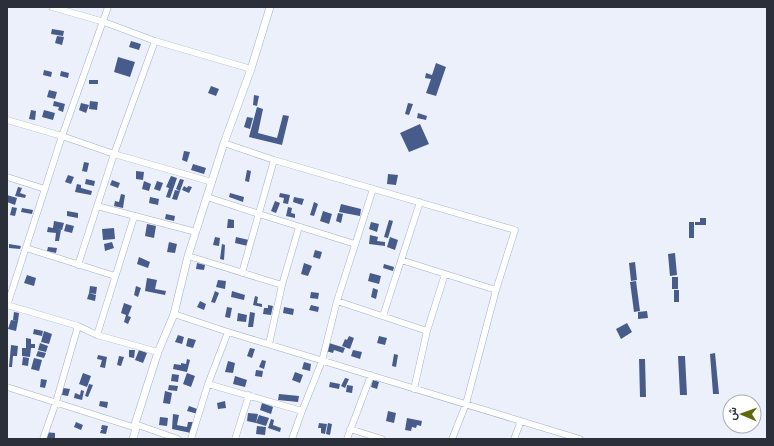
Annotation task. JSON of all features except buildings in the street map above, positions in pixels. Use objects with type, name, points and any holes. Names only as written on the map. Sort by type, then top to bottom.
[{"type":"street","points":[[52,7],[104,22],[155,41],[251,69]]},
{"type":"street","points":[[108,7],[104,22],[62,136],[7,305],[78,326],[97,335],[158,352]]},
{"type":"street","points":[[133,439],[135,426],[158,352],[174,314],[188,256],[224,143],[251,69],[270,7]]},
{"type":"street","points":[[78,265],[114,154],[155,41]]},
{"type":"street","points":[[7,120],[62,136],[114,154],[212,182]]},
{"type":"street","points":[[224,143],[274,160],[515,230],[496,290],[466,404],[452,439]]},
{"type":"street","points":[[242,274],[274,160]]},
{"type":"street","points":[[7,178],[45,189]]},
{"type":"street","points":[[292,439],[322,361],[337,301],[373,189]]},
{"type":"street","points":[[207,197],[355,244]]},
{"type":"street","points":[[383,316],[420,202]]},
{"type":"street","points":[[97,206],[134,217],[196,232]]},
{"type":"street","points":[[97,335],[134,217]]},
{"type":"street","points":[[269,344],[282,285],[299,227]]},
{"type":"street","points":[[26,248],[115,276]]},
{"type":"street","points":[[188,256],[242,274],[282,285]]},
{"type":"street","points":[[401,260],[496,290]]},
{"type":"street","points":[[414,389],[427,331],[445,274]]},
{"type":"street","points":[[337,301],[427,331]]},
{"type":"street","points":[[174,314],[322,361],[580,439]]},
{"type":"street","points":[[43,439],[56,402],[78,326]]},
{"type":"street","points":[[190,439],[208,384],[228,332]]},
{"type":"street","points":[[347,439],[371,376]]},
{"type":"street","points":[[208,384],[302,411]]},
{"type":"street","points":[[7,387],[178,439]]},
{"type":"street","points":[[235,439],[249,395]]},
{"type":"street","points":[[514,439],[522,421]]},
{"type":"street","points":[[350,429],[382,439]]}]
